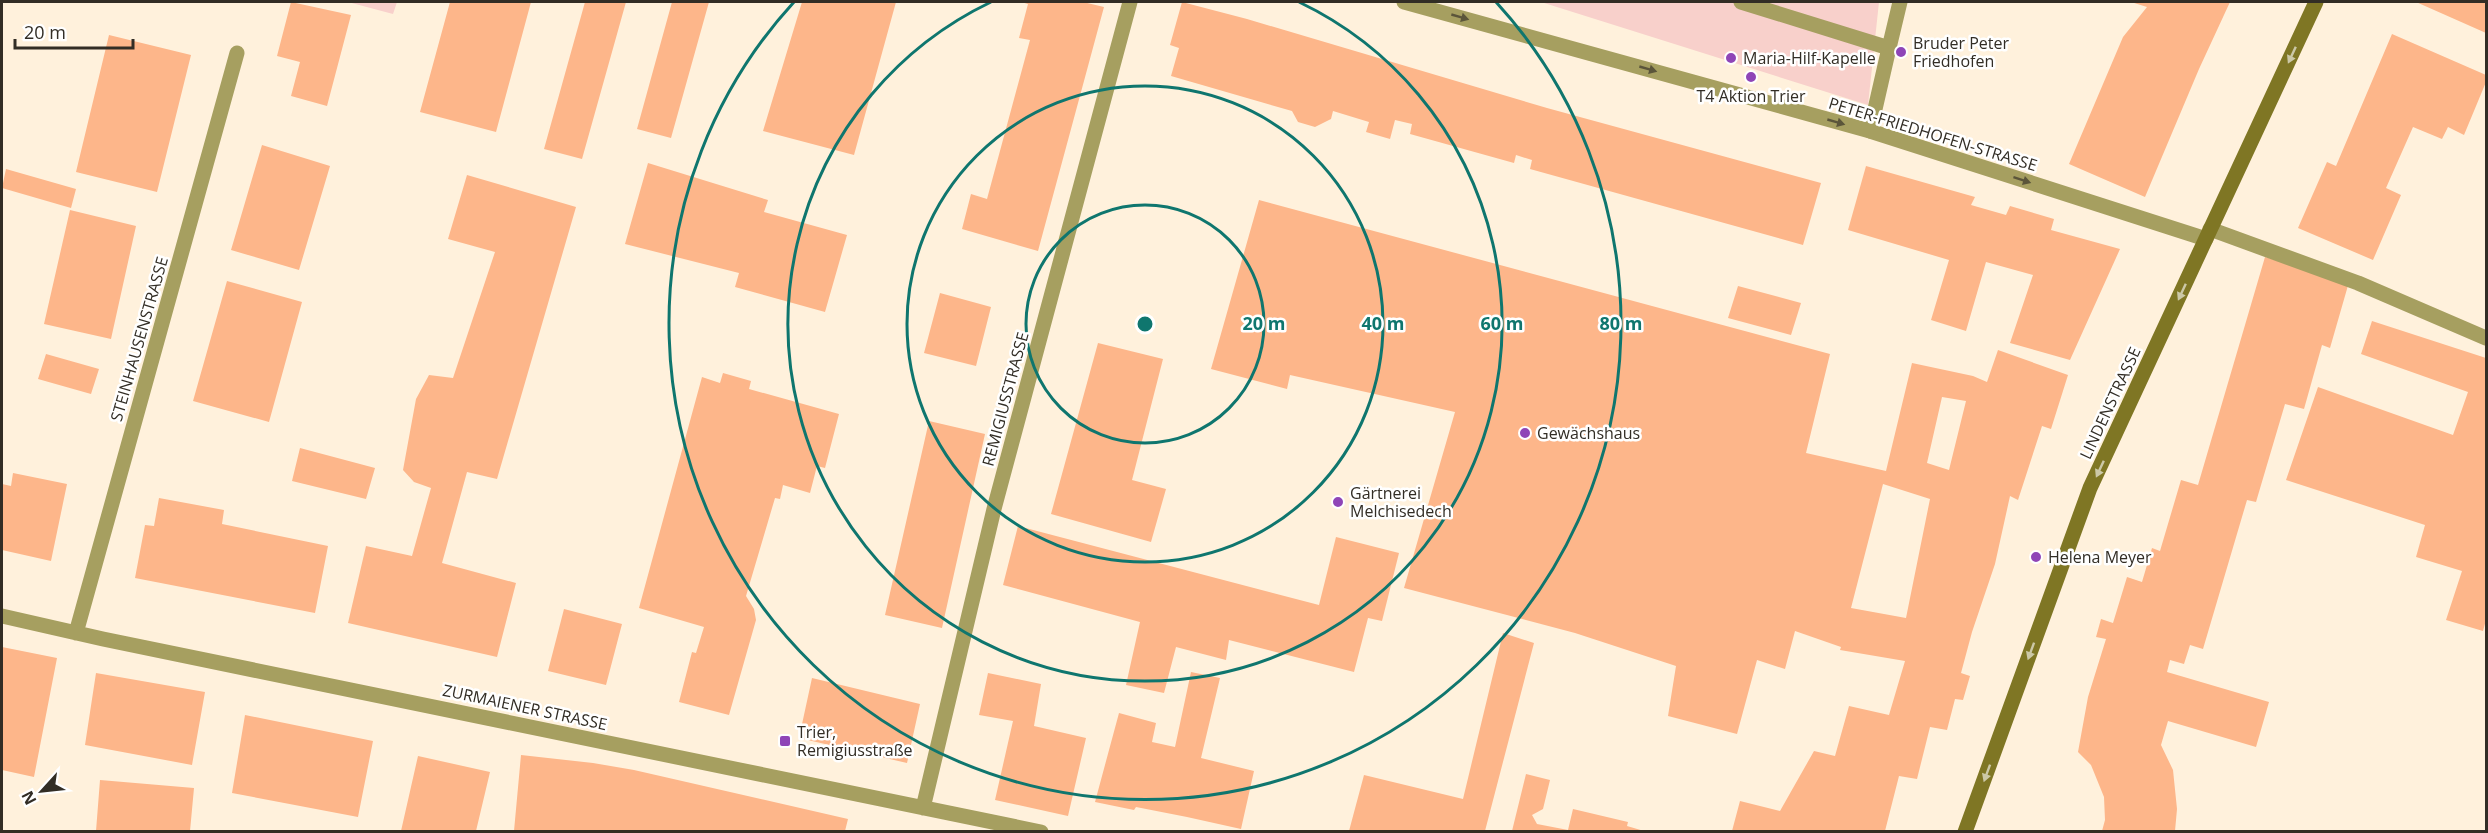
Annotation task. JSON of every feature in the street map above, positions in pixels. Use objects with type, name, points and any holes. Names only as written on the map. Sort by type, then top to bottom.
[{"type":"main road","name":"LINDENSTRASSE","points":[[1965,831],[2090,488],[2316,2]]},
{"type":"street","name":"REMIGIUSSTRASSE","points":[[923,808],[994,509],[1130,2]]},
{"type":"street","name":"PETER-FRIEDHOFEN-STRASSE","points":[[1404,2],[1870,131],[2208,234],[2358,283],[2487,338]]},
{"type":"street","points":[[1741,2],[1889,48]]},
{"type":"street","points":[[1870,131],[1900,2]]},
{"type":"street","name":"STEINHAUSENSTRASSE","points":[[76,633],[237,53]]},
{"type":"street","name":"ZURMAIENER STRASSE","points":[[2,616],[1041,831]]},
{"type":"shaded area","points":[[348,2],[397,2],[393,14]]},
{"type":"shaded area","points":[[1541,2],[1879,2],[1868,105]]},
{"type":"building","points":[[291,2],[351,15],[327,106],[291,96],[300,62],[277,56]]},
{"type":"building","points":[[450,2],[531,2],[496,132],[420,112]]},
{"type":"building","points":[[585,2],[626,2],[582,159],[544,149]]},
{"type":"building","points":[[672,2],[709,2],[671,138],[637,129]]},
{"type":"building","points":[[802,2],[896,2],[854,155],[763,131]]},
{"type":"building","points":[[1021,2],[1083,2],[1104,7],[1038,251],[962,229],[971,194],[987,199],[1030,40],[1019,38],[1028,4]]},
{"type":"building","points":[[1182,2],[1247,19],[1547,108],[1821,183],[1803,245],[1530,169],[1532,160],[1516,155],[1514,163],[1410,134],[1412,124],[1395,120],[1390,139],[1366,132],[1369,122],[1333,111],[1331,119],[1315,127],[1298,122],[1292,111],[1171,76],[1179,48],[1170,45]]},
{"type":"building","points":[[2131,2],[2230,2],[2145,197],[2069,164],[2123,37],[2147,7]]},
{"type":"building","points":[[2416,2],[2486,2],[2486,33]]},
{"type":"building","points":[[2392,34],[2486,75],[2486,82],[2464,135],[2448,127],[2442,139],[2413,127],[2386,188],[2401,195],[2373,260],[2298,228],[2327,162],[2336,166]]},
{"type":"building","points":[[109,35],[191,55],[157,192],[76,172]]},
{"type":"building","points":[[262,145],[330,166],[299,270],[231,250]]},
{"type":"building","points":[[648,163],[768,200],[764,212],[847,235],[825,312],[735,287],[739,273],[625,244]]},
{"type":"building","points":[[1866,166],[1975,197],[1971,205],[2006,215],[2010,206],[2054,219],[2051,230],[2120,249],[2070,360],[2010,343],[2033,275],[1986,262],[1966,331],[1931,320],[1949,260],[1848,230]]},
{"type":"building","points":[[6,169],[76,189],[71,208],[2,188]]},
{"type":"building","points":[[467,175],[576,207],[497,479],[467,472],[442,563],[516,583],[497,657],[348,623],[366,546],[412,556],[431,488],[414,482],[403,470],[416,399],[429,375],[453,378],[495,252],[448,239]]},
{"type":"building","points":[[1259,200],[1830,354],[1806,453],[1886,471],[1912,363],[1973,376],[1987,382],[1998,350],[2068,375],[2051,429],[2042,426],[2018,500],[2010,496],[1995,564],[1961,673],[1970,676],[1963,700],[1955,699],[1947,730],[1930,727],[1917,779],[1899,776],[1885,831],[1732,831],[1740,801],[1780,811],[1814,751],[1835,756],[1849,706],[1889,715],[1905,661],[1840,650],[1841,647],[1795,631],[1785,669],[1757,660],[1737,734],[1668,716],[1676,666],[1575,633],[1404,588],[1455,412],[1290,375],[1287,389],[1211,369]],"holes":[[[1942,397],[1966,401],[1949,470],[1927,463]],[[1883,484],[1930,499],[1906,618],[1851,608]]]},
{"type":"building","points":[[70,210],[136,226],[111,339],[44,324]]},
{"type":"building","points":[[2265,257],[2349,282],[2330,348],[2322,345],[2304,409],[2285,404],[2256,502],[2247,500],[2203,649],[2190,645],[2184,664],[2170,660],[2167,672],[2269,702],[2256,747],[2168,721],[2161,745],[2173,770],[2177,809],[2175,831],[2102,831],[2105,820],[2104,797],[2091,765],[2078,752],[2088,697],[2106,639],[2096,637],[2101,619],[2113,623],[2127,577],[2142,582],[2152,548],[2160,551],[2181,480],[2198,485]]},
{"type":"building","points":[[227,281],[302,302],[269,422],[193,401]]},
{"type":"building","points":[[1738,286],[1801,303],[1791,335],[1728,318]]},
{"type":"building","points":[[940,293],[991,307],[976,366],[924,353]]},
{"type":"building","points":[[2372,321],[2486,358],[2486,620],[2483,631],[2446,620],[2462,571],[2416,557],[2425,525],[2286,480],[2318,387],[2453,435],[2468,392],[2361,354]]},
{"type":"building","points":[[1098,343],[1163,359],[1132,480],[1166,489],[1151,542],[1051,514]]},
{"type":"building","points":[[46,354],[99,369],[91,394],[38,379]]},
{"type":"building","points":[[723,373],[751,381],[749,389],[839,414],[825,468],[817,466],[810,493],[783,485],[780,499],[775,498],[746,596],[754,609],[756,620],[729,715],[679,702],[692,652],[696,653],[704,627],[639,608],[702,377],[720,383]]},
{"type":"building","points":[[929,421],[985,434],[942,628],[885,615]]},
{"type":"building","points":[[300,448],[375,468],[366,499],[292,481]]},
{"type":"building","points":[[13,473],[67,484],[51,561],[2,550],[2,484],[11,486]]},
{"type":"building","points":[[159,498],[224,510],[222,524],[328,546],[315,613],[135,578],[145,525],[154,526]]},
{"type":"building","points":[[1018,526],[1319,605],[1336,537],[1399,553],[1382,621],[1368,618],[1354,672],[1229,640],[1226,660],[1176,647],[1164,693],[1126,685],[1140,622],[1003,585]]},
{"type":"building","points":[[564,609],[622,624],[606,685],[548,671]]},
{"type":"building","points":[[1503,633],[1534,643],[1485,831],[1349,831],[1364,775],[1463,799]]},
{"type":"building","points":[[2,647],[57,658],[34,777],[2,770]]},
{"type":"building","points":[[1191,672],[1220,678],[1201,758],[1254,771],[1241,829],[1136,807],[1134,810],[1095,802],[1119,713],[1156,723],[1152,742],[1175,747]]},
{"type":"building","points":[[96,673],[205,692],[192,765],[85,745]]},
{"type":"building","points":[[988,673],[1041,684],[1034,726],[1086,738],[1068,816],[995,800],[1013,721],[979,715]]},
{"type":"building","points":[[812,678],[920,704],[907,763],[799,738]]},
{"type":"building","points":[[245,715],[373,741],[358,817],[232,793]]},
{"type":"building","points":[[521,755],[634,770],[848,819],[845,831],[514,831]]},
{"type":"building","points":[[418,756],[490,772],[476,831],[401,831]]},
{"type":"building","points":[[1526,774],[1550,780],[1543,809],[1532,815],[1537,824],[1568,830],[1573,809],[1628,822],[1627,826],[1644,831],[1512,831]]},
{"type":"building","points":[[100,780],[194,788],[190,831],[96,831]]},
{"type":"place","name":"Bruder Peter Friedhofen","points":[[1901,52]]},
{"type":"place","name":"Maria-Hilf-Kapelle","points":[[1731,58]]},
{"type":"place","name":"T4 Aktion Trier","points":[[1751,77]]},
{"type":"place","name":"Gewächshaus","points":[[1525,433]]},
{"type":"place","name":"Gärtnerei Melchisedech","points":[[1338,502]]},
{"type":"place","name":"Helena Meyer","points":[[2036,557]]},
{"type":"place","name":"Trier, Remigiusstraße","points":[[785,741]]}]
